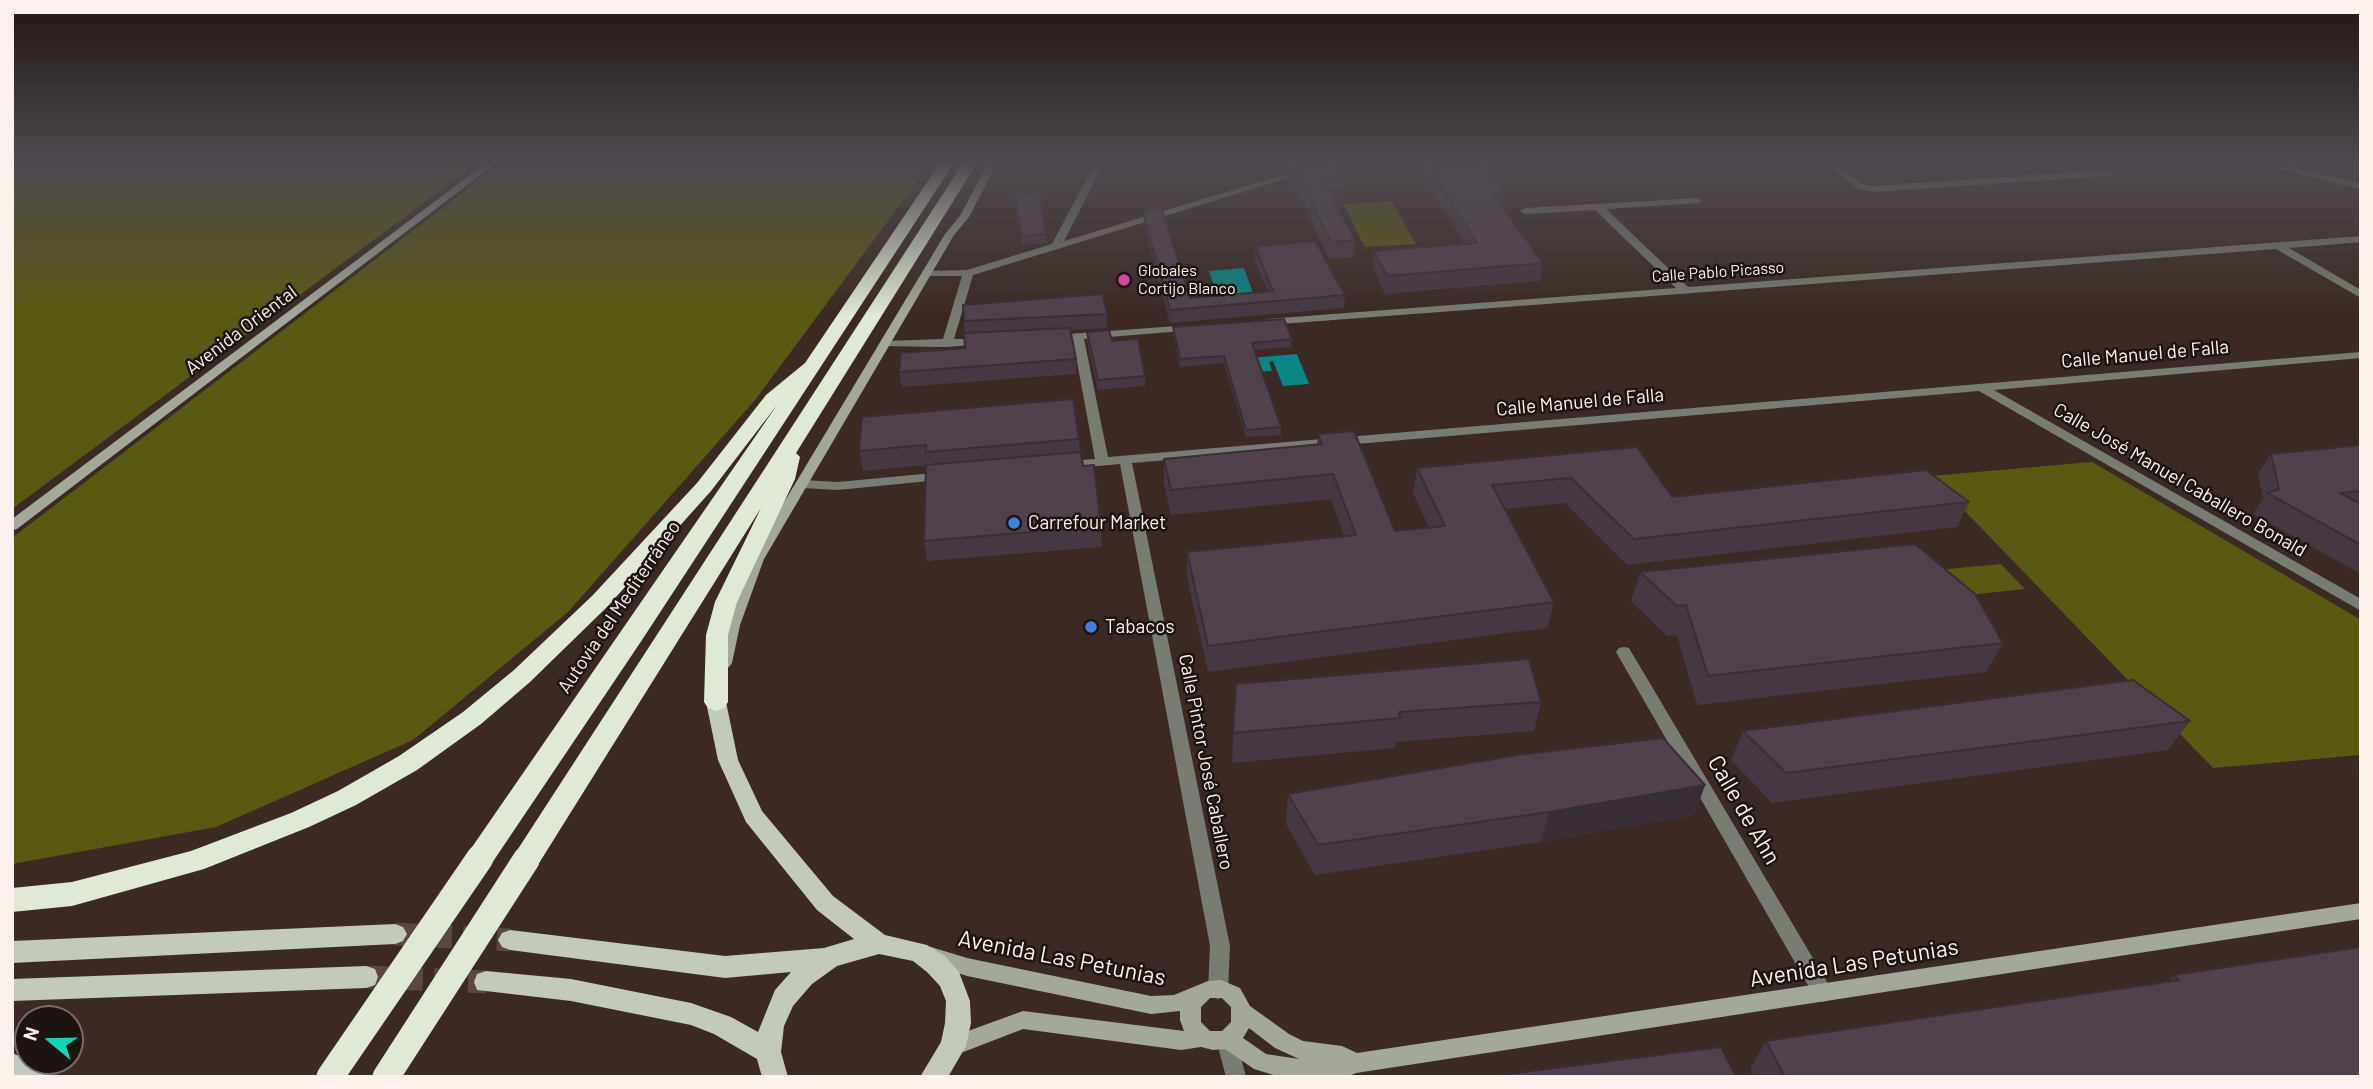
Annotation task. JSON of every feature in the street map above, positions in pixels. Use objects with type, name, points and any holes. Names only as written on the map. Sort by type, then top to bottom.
[{"type":"highway","name":"Autovía del Mediterráneo","points":[[330,1077],[632,637],[913,214]]},
{"type":"highway","points":[[386,1077],[937,214]]},
{"type":"highway","points":[[12,900],[72,894],[194,861],[300,820],[408,763],[472,718],[522,677],[600,601],[704,487],[772,399],[810,367]]},
{"type":"highway","points":[[716,702],[717,635],[726,602],[785,479],[794,437]]},
{"type":"main road","points":[[716,702],[728,760],[754,816],[825,903],[879,944]]},
{"type":"main road","points":[[12,952],[395,934]]},
{"type":"main road","points":[[510,940],[725,967],[828,958]]},
{"type":"main road","points":[[772,1064],[771,1025],[784,998],[803,975],[844,951],[879,944],[919,952],[943,972],[957,1001],[958,1023],[953,1046],[933,1077]]},
{"type":"main road","points":[[12,990],[366,977]]},
{"type":"main road","points":[[486,982],[571,990],[691,1014],[722,1025],[772,1064]]},
{"type":"main road","points":[[12,1065],[39,1077]]},
{"type":"street","name":"Avenida Oriental","points":[[12,526],[425,214]]},
{"type":"street","points":[[716,702],[732,625],[757,559],[966,214]]},
{"type":"street","points":[[1058,245],[1074,214]]},
{"type":"street","points":[[927,274],[968,273],[1163,214]]},
{"type":"street","points":[[1605,214],[1685,290]]},
{"type":"street","name":"Calle Pablo Picasso","points":[[1257,323],[2361,239]]},
{"type":"street","points":[[2279,246],[2361,295]]},
{"type":"street","points":[[947,344],[968,273]]},
{"type":"street","points":[[1038,338],[1202,327]]},
{"type":"street","points":[[1078,336],[1102,461]]},
{"type":"street","points":[[885,344],[999,341]]},
{"type":"street","name":"Calle Manuel de Falla","points":[[1046,467],[2361,355]]},
{"type":"street","name":"Calle José Manuel Caballero Bonald","points":[[1981,387],[2361,606]]},
{"type":"street","name":"Calle Pintor José Caballero","points":[[1125,459],[1220,946],[1219,990]]},
{"type":"street","points":[[803,484],[838,486],[963,474]]},
{"type":"street","name":"Calle de Ahn","points":[[1624,652],[1823,993]]},
{"type":"street","name":"Avenida Las Petunias","points":[[1227,1039],[1261,1062],[1280,1067],[1336,1071],[1355,1063],[2361,911]]},
{"type":"street","name":"Avenida Las Petunias","points":[[919,952],[981,970],[1150,1004],[1174,1004],[1196,997]]},
{"type":"street","points":[[1219,990],[1230,994],[1239,1002],[1243,1012],[1242,1024],[1227,1039],[1213,1041],[1192,1029],[1190,1007],[1196,997],[1219,990]]},
{"type":"street","name":"Avenida Las Petunias","points":[[1243,1012],[1282,1041],[1302,1050],[1342,1056],[1355,1063]]},
{"type":"street","points":[[953,1046],[1023,1020],[1181,1041],[1202,1037]]},
{"type":"street","points":[[1227,1039],[1236,1077]]},
{"type":"shaded area","points":[[12,214],[409,214],[12,509]]},
{"type":"shaded area","points":[[435,214],[893,214],[755,400],[568,612],[413,740],[216,827],[12,864],[12,538]]},
{"type":"shaded area","points":[[1348,214],[1398,214],[1416,244],[1365,247]]},
{"type":"shaded area","points":[[2092,462],[2361,620],[2361,755],[2213,768],[1931,476]]},
{"type":"shaded area","points":[[2001,564],[2025,589],[1950,597],[1927,571]]},
{"type":"water","points":[[1244,268],[1254,296],[1218,298],[1209,271]]},
{"type":"water","points":[[1297,354],[1309,384],[1283,386],[1273,361],[1269,362],[1272,371],[1256,372],[1250,358]]},
{"type":"building","points":[[1018,214],[1043,214],[1046,234],[1021,236]]},
{"type":"building","points":[[1144,214],[1163,214],[1190,298],[1273,291],[1255,247],[1315,241],[1345,295],[1170,310]]},
{"type":"building","points":[[1317,214],[1341,214],[1355,240],[1331,242]]},
{"type":"building","points":[[1459,214],[1507,214],[1543,263],[1387,276],[1374,251],[1477,243]]},
{"type":"building","points":[[1103,294],[1107,314],[964,321],[963,305]]},
{"type":"building","points":[[1284,319],[1292,339],[1252,343],[1281,427],[1246,430],[1224,356],[1180,359],[1173,327]]},
{"type":"building","points":[[1070,328],[1076,359],[899,372],[901,353],[965,348],[964,333]]},
{"type":"building","points":[[1109,330],[1112,341],[1138,339],[1145,376],[1098,380],[1087,332]]},
{"type":"building","points":[[1073,399],[1079,439],[926,452],[926,445],[859,451],[862,417]]},
{"type":"building","points":[[1354,431],[1395,531],[1445,526],[1417,468],[1637,447],[1672,497],[1926,470],[1969,502],[1634,539],[1571,478],[1492,485],[1554,602],[1208,646],[1187,552],[1356,535],[1333,474],[1171,490],[1164,459],[1322,444],[1318,434]]},
{"type":"building","points":[[2361,445],[2361,491],[2340,493],[2361,504],[2361,545],[2267,493],[2279,489],[2271,454]]},
{"type":"building","points":[[1081,452],[1083,466],[1094,465],[1101,526],[924,541],[926,465]]},
{"type":"building","points":[[1915,544],[1975,594],[2003,643],[1708,676],[1686,605],[1677,606],[1640,572]]},
{"type":"building","points":[[1529,659],[1541,702],[1399,712],[1400,718],[1233,733],[1236,684]]},
{"type":"building","points":[[2133,680],[2190,721],[1786,773],[1743,731]]},
{"type":"building","points":[[1663,738],[1705,785],[1549,812],[1318,845],[1288,794],[1518,755]]},
{"type":"building","points":[[2361,947],[2361,1077],[1785,1077],[1766,1041],[2179,980],[2174,975]]},
{"type":"building","points":[[1721,1047],[1736,1077],[1484,1077]]},
{"type":"tunnel","points":[[395,934],[510,940]]},
{"type":"tunnel","points":[[366,977],[486,982]]},
{"type":"place","name":"Globales Cortijo Blanco","points":[[1124,280]]},
{"type":"place","name":"Carrefour Market","points":[[1014,523]]},
{"type":"place","name":"Tabacos","points":[[1091,627]]}]
